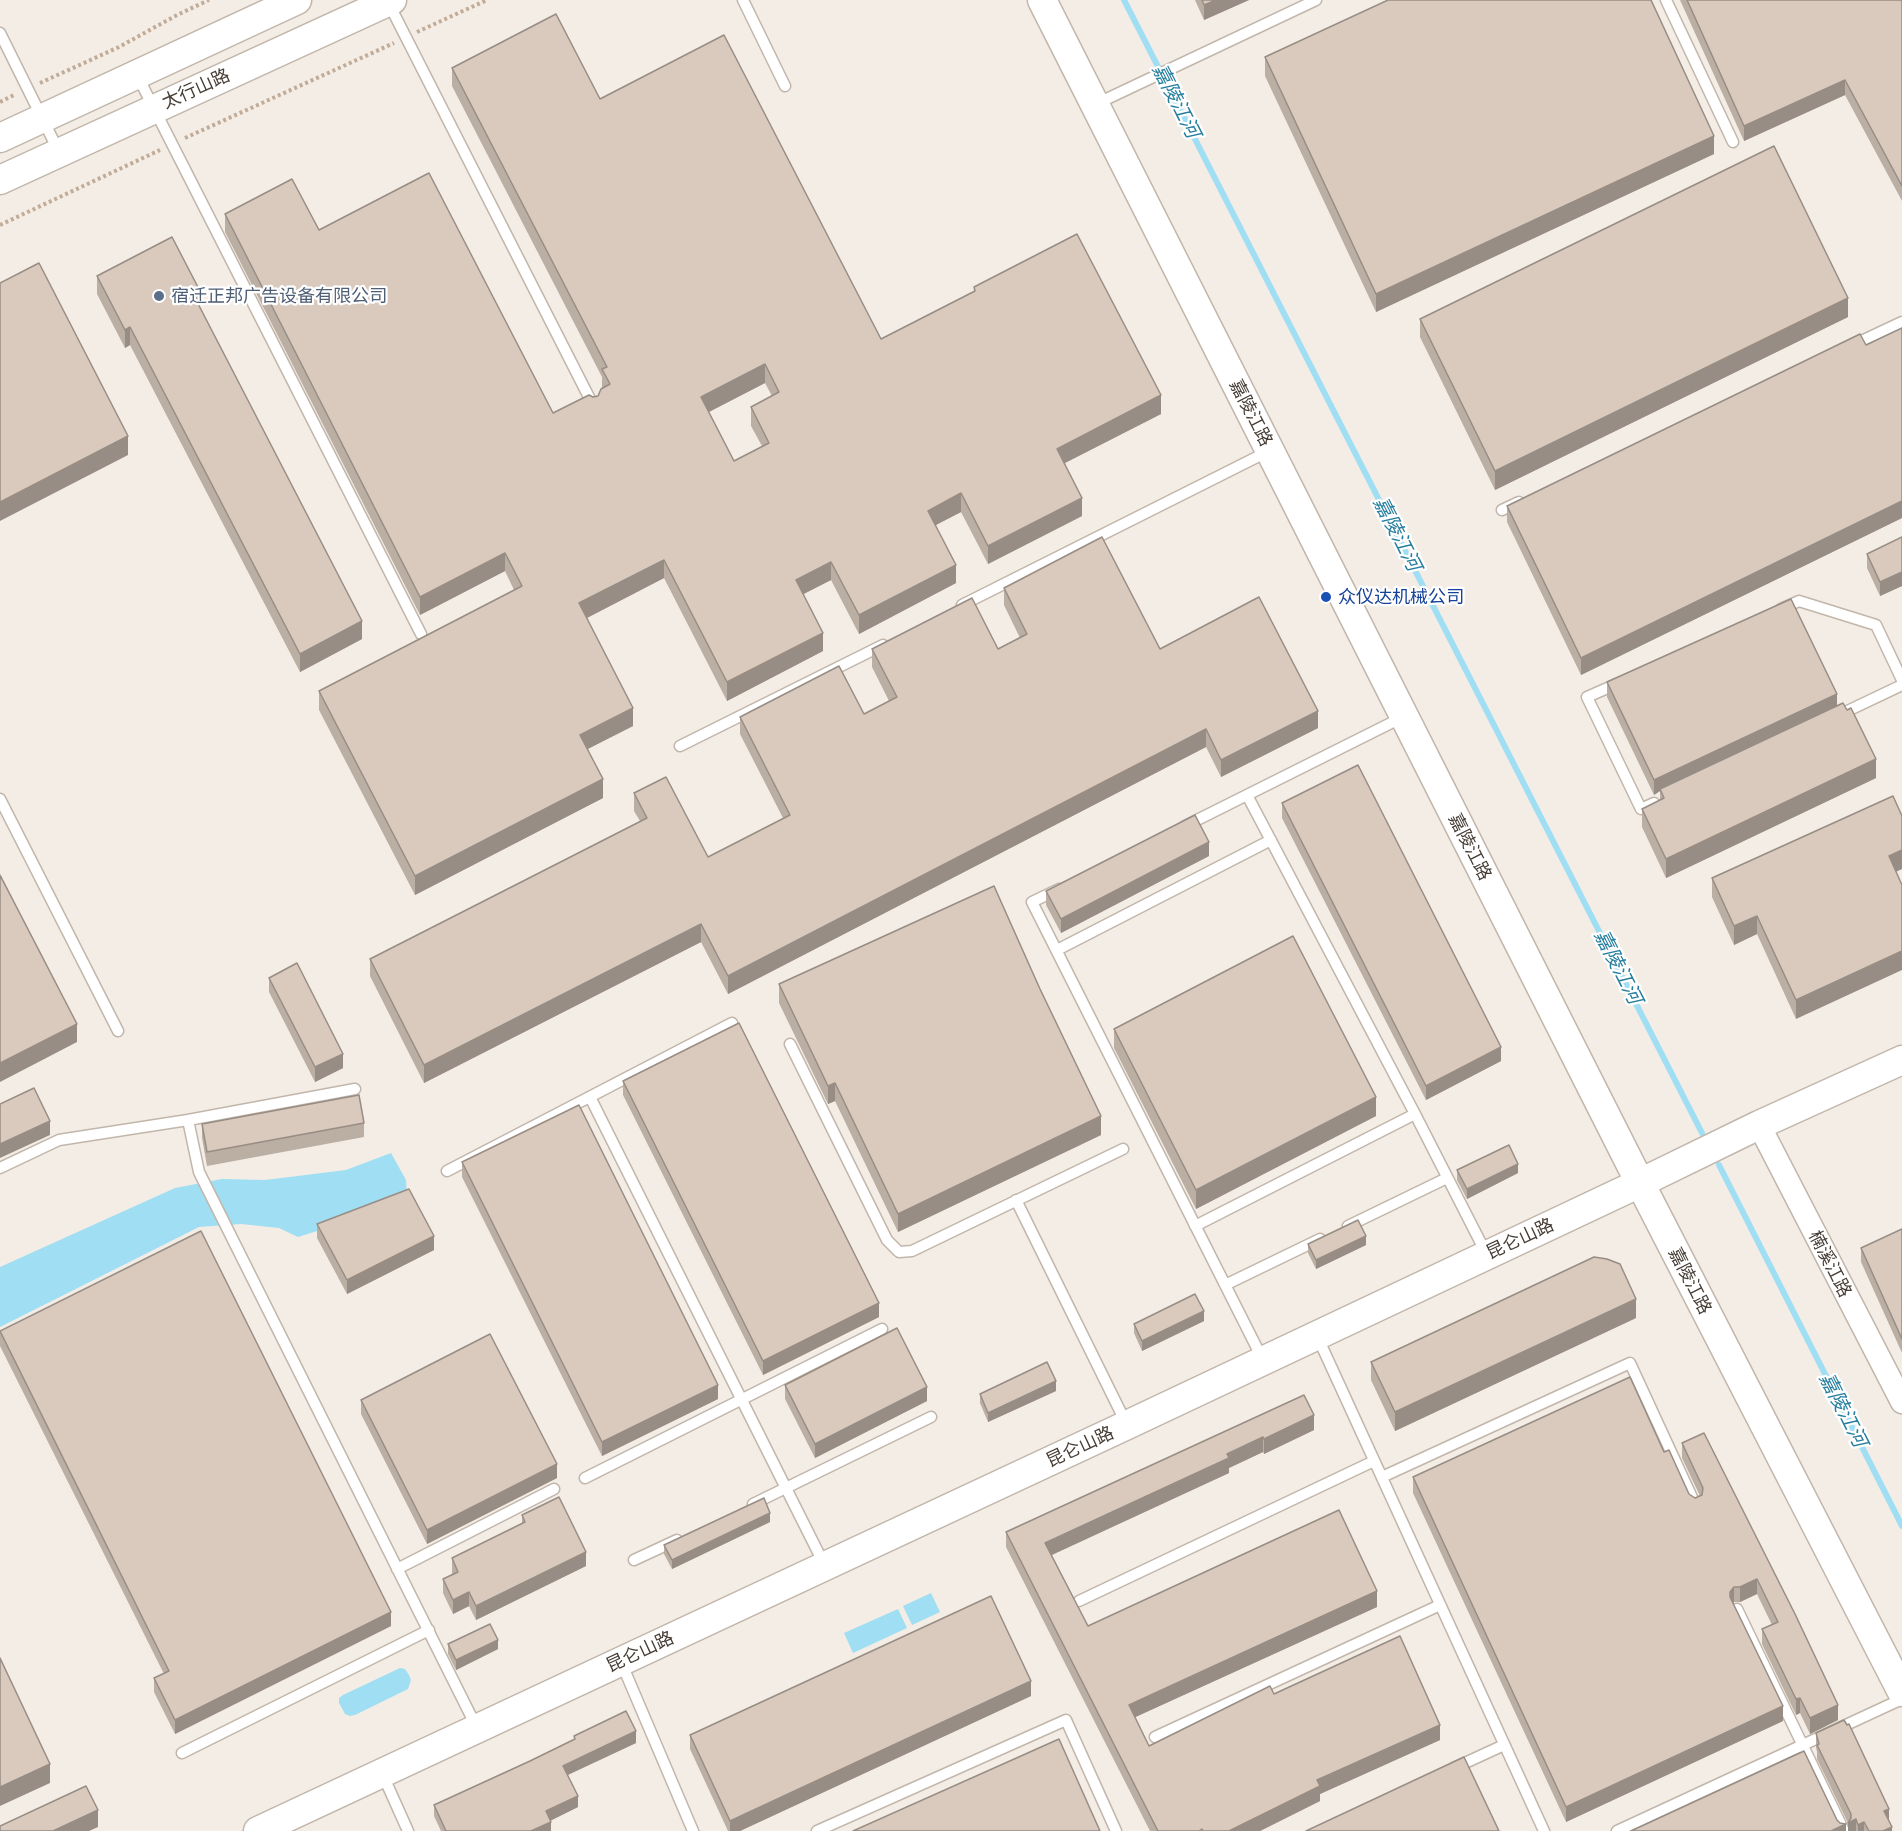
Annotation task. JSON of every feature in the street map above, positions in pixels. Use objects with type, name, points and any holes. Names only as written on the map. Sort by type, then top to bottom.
[{"type":"street","name":"太行山路","points":[[0,138],[297,0]]},
{"type":"street","name":"嘉陵江路","points":[[1042,0],[1640,1183],[1902,1692]]},
{"type":"street","name":"太行山路","points":[[0,180],[389,1]]},
{"type":"street","name":"昆仑山路","points":[[258,1831],[1127,1425],[1759,1125],[1902,1060]]},
{"type":"street","name":"楠溪江路","points":[[1759,1125],[1902,1402]]},
{"type":"lane","points":[[743,0],[785,87]]},
{"type":"lane","points":[[1095,105],[1316,0]]},
{"type":"lane","points":[[1666,0],[1733,142]]},
{"type":"lane","points":[[389,1],[594,408]]},
{"type":"lane","points":[[0,33],[59,152]]},
{"type":"lane","points":[[137,74],[421,634]]},
{"type":"lane","points":[[1837,352],[1902,322]]},
{"type":"lane","points":[[948,612],[1270,451]]},
{"type":"lane","points":[[1502,510],[1534,495]]},
{"type":"lane","points":[[1767,615],[1799,601],[1876,625],[1902,680]]},
{"type":"lane","points":[[680,746],[895,639]]},
{"type":"lane","points":[[1629,678],[1587,697],[1641,809],[1662,799]]},
{"type":"lane","points":[[1829,720],[1902,685]]},
{"type":"lane","points":[[1173,832],[1404,717]]},
{"type":"lane","points":[[1247,795],[1487,1255]]},
{"type":"lane","points":[[0,799],[118,1031]]},
{"type":"lane","points":[[1057,950],[1271,840]]},
{"type":"lane","points":[[1065,886],[1032,902],[1263,1360]]},
{"type":"lane","points":[[447,1171],[732,1023]]},
{"type":"lane","points":[[790,1044],[887,1240],[899,1252],[912,1251],[1123,1149]]},
{"type":"lane","points":[[0,1168],[59,1140],[188,1120],[355,1089]]},
{"type":"lane","points":[[590,1097],[825,1566]]},
{"type":"lane","points":[[1195,1226],[1415,1114]]},
{"type":"lane","points":[[188,1120],[199,1172],[477,1728]]},
{"type":"lane","points":[[1342,1229],[1447,1178]]},
{"type":"lane","points":[[1016,1200],[1127,1425]]},
{"type":"lane","points":[[1225,1286],[1331,1234]]},
{"type":"lane","points":[[585,1478],[882,1329]]},
{"type":"lane","points":[[1317,1335],[1544,1831]]},
{"type":"lane","points":[[1382,1477],[1630,1363],[1696,1506]]},
{"type":"lane","points":[[746,1508],[930,1417]]},
{"type":"lane","points":[[1079,1601],[1374,1461]]},
{"type":"lane","points":[[398,1569],[554,1489]]},
{"type":"lane","points":[[634,1560],[685,1536]]},
{"type":"lane","points":[[1155,1737],[1440,1605]]},
{"type":"lane","points":[[1737,1609],[1844,1831]]},
{"type":"lane","points":[[182,1753],[429,1630]]},
{"type":"lane","points":[[621,1661],[693,1831]]},
{"type":"lane","points":[[1617,1831],[1902,1699]]},
{"type":"lane","points":[[817,1831],[1066,1720],[1116,1831]]},
{"type":"lane","points":[[1439,1775],[1504,1745]]},
{"type":"lane","points":[[381,1773],[408,1831]]},
{"type":"path","points":[[0,102],[119,47],[209,0]]},
{"type":"path","points":[[0,225],[487,0]]},
{"type":"water","points":[[391,1153],[406,1180],[407,1196],[396,1206],[298,1237],[279,1228],[241,1224],[199,1227],[0,1327],[0,1267],[175,1188],[222,1179],[265,1180],[346,1170]]},
{"type":"water","points":[[931,1593],[940,1612],[912,1625],[903,1606]]},
{"type":"water","points":[[898,1609],[907,1628],[853,1653],[844,1633]]},
{"type":"water","points":[[400,1668],[405,1669],[411,1680],[408,1689],[355,1715],[345,1714],[339,1698]]},
{"type":"building","points":[[1202,0],[1216,0],[1204,5]]},
{"type":"building","points":[[1388,0],[1651,0],[1714,136],[1376,294],[1265,57]]},
{"type":"building","points":[[1687,0],[1902,0],[1902,186],[1845,80],[1744,126]]},
{"type":"building","points":[[556,14],[600,99],[724,35],[881,339],[975,291],[974,287],[1077,234],[1161,395],[1057,449],[1082,498],[988,546],[961,493],[928,511],[956,565],[859,615],[831,562],[796,580],[823,633],[727,682],[664,560],[579,603],[633,708],[580,735],[603,779],[415,876],[319,691],[522,586],[505,553],[420,597],[225,214],[292,179],[319,230],[429,173],[553,413],[589,395],[598,396],[601,389],[610,384],[602,369],[607,367],[452,68]],"holes":[[[765,364],[779,392],[751,407],[769,443],[734,461],[701,397]]]},
{"type":"building","points":[[1774,146],[1848,298],[1495,471],[1420,319]]},
{"type":"building","points":[[172,237],[200,291],[193,294],[362,621],[300,654],[130,327],[125,330],[97,276]]},
{"type":"building","points":[[39,263],[128,436],[0,502],[0,283]]},
{"type":"building","points":[[1902,328],[1902,501],[1581,658],[1507,506],[1860,334],[1866,345]]},
{"type":"building","points":[[1102,537],[1160,649],[1259,597],[1318,711],[1221,760],[1206,729],[728,976],[701,924],[424,1065],[370,959],[647,818],[634,793],[666,777],[708,857],[790,815],[740,717],[839,666],[864,714],[897,697],[872,649],[972,598],[998,649],[1027,634],[1004,588]]},
{"type":"building","points":[[1902,537],[1902,572],[1880,582],[1867,554]]},
{"type":"building","points":[[1791,599],[1837,694],[1654,780],[1607,682]]},
{"type":"building","points":[[1843,703],[1847,710],[1851,708],[1876,759],[1666,859],[1642,809],[1664,798],[1660,789]]},
{"type":"building","points":[[1358,765],[1501,1047],[1426,1086],[1282,803]]},
{"type":"building","points":[[1893,796],[1902,816],[1902,850],[1889,856],[1902,885],[1902,951],[1796,1000],[1757,916],[1734,926],[1712,878]]},
{"type":"building","points":[[1195,815],[1209,842],[1061,919],[1046,891]]},
{"type":"building","points":[[0,875],[77,1024],[0,1063]]},
{"type":"building","points":[[994,886],[1101,1116],[898,1214],[835,1083],[828,1086],[779,984]]},
{"type":"building","points":[[1293,936],[1376,1097],[1196,1190],[1114,1029]]},
{"type":"building","points":[[297,963],[343,1054],[315,1067],[269,978]]},
{"type":"building","points":[[739,1023],[879,1303],[763,1361],[623,1081]]},
{"type":"building","points":[[34,1088],[50,1121],[0,1144],[0,1104]]},
{"type":"building","points":[[359,1095],[364,1123],[207,1152],[202,1124]]},
{"type":"building","points":[[579,1105],[718,1385],[602,1442],[462,1162]]},
{"type":"building","points":[[1509,1145],[1518,1164],[1467,1189],[1457,1170]]},
{"type":"building","points":[[409,1189],[434,1236],[347,1280],[317,1224]]},
{"type":"building","points":[[1358,1220],[1366,1236],[1316,1260],[1308,1244]]},
{"type":"building","points":[[1902,1229],[1902,1339],[1861,1248]]},
{"type":"building","points":[[201,1231],[391,1612],[175,1720],[154,1678],[169,1671],[0,1331]]},
{"type":"building","points":[[1594,1257],[1620,1264],[1636,1299],[1395,1412],[1371,1362]]},
{"type":"building","points":[[1195,1294],[1204,1311],[1142,1341],[1134,1324]]},
{"type":"building","points":[[897,1328],[927,1387],[815,1444],[785,1385]]},
{"type":"building","points":[[490,1334],[557,1464],[427,1530],[361,1400]]},
{"type":"building","points":[[1047,1362],[1056,1381],[988,1413],[980,1394]]},
{"type":"building","points":[[1630,1377],[1664,1452],[1669,1450],[1689,1494],[1695,1498],[1702,1495],[1703,1488],[1682,1443],[1704,1433],[1838,1705],[1810,1718],[1800,1698],[1796,1699],[1762,1629],[1778,1622],[1757,1579],[1740,1587],[1734,1587],[1730,1592],[1730,1597],[1783,1706],[1566,1807],[1413,1477]]},
{"type":"building","points":[[1304,1395],[1314,1415],[1227,1454],[1229,1458],[1045,1543],[1088,1626],[1339,1510],[1377,1591],[1129,1705],[1149,1746],[1270,1686],[1274,1694],[1400,1636],[1440,1725],[1317,1780],[1320,1786],[1229,1831],[1203,1831],[1202,1829],[1199,1831],[1158,1831],[1006,1532]]},
{"type":"building","points":[[559,1497],[586,1552],[476,1606],[469,1592],[453,1600],[443,1579],[458,1572],[452,1558],[525,1522],[522,1515]]},
{"type":"building","points":[[764,1498],[770,1513],[672,1560],[664,1545]]},
{"type":"building","points":[[991,1596],[1031,1681],[730,1821],[690,1735]]},
{"type":"building","points":[[490,1624],[498,1640],[456,1660],[448,1644]]},
{"type":"building","points":[[0,1658],[50,1764],[0,1787]]},
{"type":"building","points":[[626,1711],[636,1731],[563,1766],[578,1796],[546,1811],[551,1822],[531,1831],[446,1831],[434,1805],[575,1739],[574,1736]]},
{"type":"building","points":[[1844,1720],[1847,1725],[1849,1724],[1889,1809],[1884,1811],[1892,1827],[1883,1831],[1869,1831],[1864,1822],[1858,1825],[1856,1819],[1848,1823],[1851,1814],[1817,1745],[1819,1744],[1816,1733]]},
{"type":"building","points":[[1059,1739],[1100,1831],[853,1831]]},
{"type":"building","points":[[1804,1751],[1837,1820],[1846,1824],[1831,1831],[1631,1831]]},
{"type":"building","points":[[1464,1757],[1499,1831],[1306,1831]]},
{"type":"building","points":[[86,1786],[98,1810],[53,1831],[0,1831],[0,1826]]},
{"type":"waterway","name":"嘉陵江河","points":[[1124,0],[1702,1133]]},
{"type":"waterway","name":"嘉陵江河","points":[[1719,1165],[1902,1526]]},
{"type":"place","name":"宿迁正邦广告设备有限公司","points":[[159,296]]},
{"type":"place","name":"众仪达机械公司","points":[[1326,597]]}]
